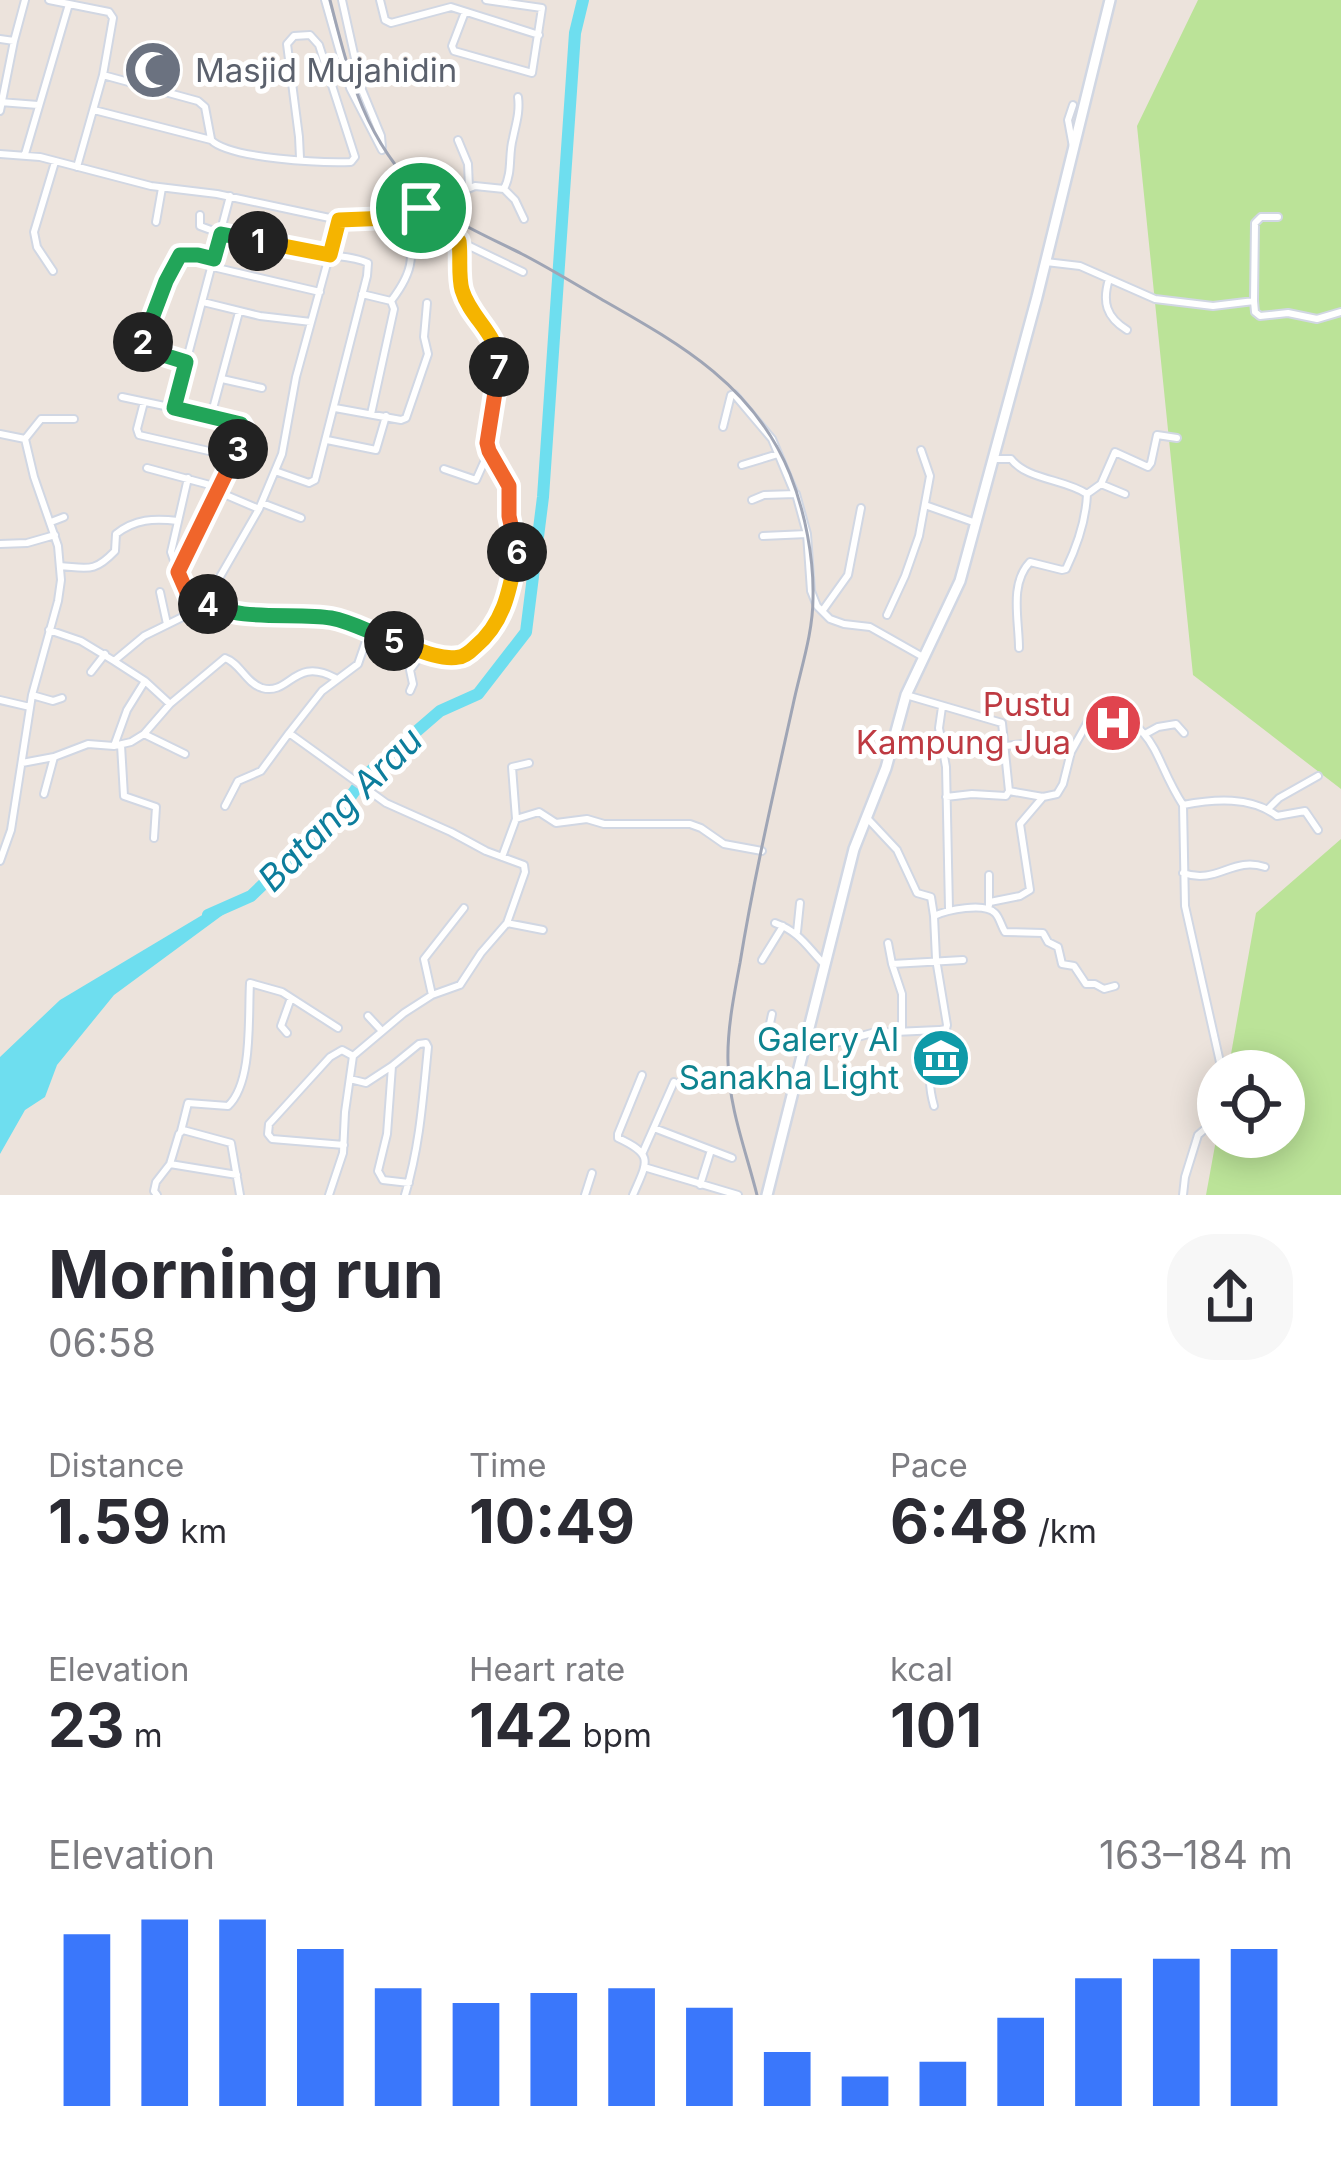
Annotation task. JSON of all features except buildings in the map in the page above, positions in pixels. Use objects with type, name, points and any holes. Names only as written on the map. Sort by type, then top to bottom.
[{"type":"street","points":[[25,0],[1,105],[38,105]]},
{"type":"street","points":[[49,0],[113,16],[104,75],[77,167]]},
{"type":"street","points":[[326,0],[350,88],[382,150],[362,90],[342,0]]},
{"type":"street","points":[[380,0],[388,22],[450,3],[539,35]]},
{"type":"street","points":[[413,0],[418,14]]},
{"type":"street","points":[[465,12],[454,51],[529,74],[533,71],[543,13],[539,6],[488,0],[485,19]]},
{"type":"street","points":[[769,1192],[849,865],[886,768],[906,694],[953,601],[976,523],[1110,0]]},
{"type":"street","points":[[25,154],[69,4]]},
{"type":"street","points":[[94,110],[211,140],[238,154],[348,163],[355,157],[319,45],[310,35],[294,36],[287,44],[300,158]]},
{"type":"street","points":[[0,39],[14,40]]},
{"type":"street","points":[[104,75],[202,104],[211,140]]},
{"type":"street","points":[[504,189],[511,173],[518,97]]},
{"type":"street","points":[[1073,105],[1068,120],[1074,151]]},
{"type":"street","points":[[458,140],[468,164],[469,188]]},
{"type":"street","points":[[0,154],[25,154],[151,186],[230,196],[339,220],[401,216],[469,188],[504,189],[524,219]]},
{"type":"street","points":[[53,271],[34,241],[55,162]]},
{"type":"street","points":[[156,223],[161,188]]},
{"type":"street","points":[[174,408],[230,196]]},
{"type":"street","points":[[421,208],[459,241],[523,272]]},
{"type":"street","points":[[200,215],[200,226],[221,234],[368,263],[313,482],[275,471]]},
{"type":"street","points":[[391,301],[412,263],[401,216]]},
{"type":"street","points":[[1278,217],[1261,217],[1255,224],[1256,315],[1288,313],[1317,319],[1341,312]]},
{"type":"street","points":[[114,661],[144,636],[211,603],[217,582],[260,506],[282,454],[296,377],[339,220]]},
{"type":"street","points":[[211,603],[230,613],[334,619],[424,651],[461,657],[491,631],[504,609],[518,548],[509,516],[509,486],[489,451],[487,432],[499,378],[499,352],[463,292],[459,241]]},
{"type":"street","points":[[186,362],[144,349],[143,342],[177,258],[183,254],[320,292]]},
{"type":"street","points":[[1046,262],[1080,266],[1154,299],[1213,306],[1254,301]]},
{"type":"street","points":[[1109,279],[1106,306],[1127,329]]},
{"type":"street","points":[[362,294],[391,301]]},
{"type":"street","points":[[371,414],[394,309],[391,301]]},
{"type":"street","points":[[202,302],[311,322]]},
{"type":"street","points":[[335,408],[406,418],[428,354],[424,337],[427,303]]},
{"type":"street","points":[[212,416],[239,312]]},
{"type":"street","points":[[222,379],[262,388]]},
{"type":"street","points":[[722,427],[734,394],[772,439],[807,534],[811,593],[817,606],[830,619],[870,627],[923,656]]},
{"type":"street","points":[[122,397],[243,427],[235,457],[178,572]]},
{"type":"street","points":[[144,401],[137,429],[140,435],[235,457]]},
{"type":"street","points":[[327,440],[376,450],[386,416]]},
{"type":"street","points":[[0,861],[11,830],[32,695],[58,601],[55,535],[25,439],[39,419],[74,419]]},
{"type":"street","points":[[0,434],[25,439]]},
{"type":"street","points":[[1018,648],[1016,617],[1022,572],[1030,562],[1066,569],[1087,494],[1101,484],[1115,452],[1148,467],[1157,435],[1177,438]]},
{"type":"street","points":[[887,615],[913,556],[925,505],[930,476],[921,450]]},
{"type":"street","points":[[444,469],[476,480],[489,451]]},
{"type":"street","points":[[742,465],[778,454]]},
{"type":"street","points":[[994,459],[1011,459],[1022,470],[1087,494]]},
{"type":"street","points":[[147,468],[302,518]]},
{"type":"street","points":[[188,478],[171,552],[195,611]]},
{"type":"street","points":[[1101,484],[1126,494]]},
{"type":"street","points":[[752,500],[796,494]]},
{"type":"street","points":[[925,505],[976,523]]},
{"type":"street","points":[[823,610],[848,574],[861,508]]},
{"type":"street","points":[[50,522],[64,517]]},
{"type":"street","points":[[60,566],[96,567],[115,551],[116,533],[131,523],[178,521]]},
{"type":"street","points":[[763,536],[807,534]]},
{"type":"street","points":[[0,544],[55,535]]},
{"type":"street","points":[[160,592],[167,624]]},
{"type":"street","points":[[49,630],[105,654],[170,704]]},
{"type":"street","points":[[225,806],[240,779],[258,774],[336,679],[358,664],[367,643],[363,631]]},
{"type":"street","points":[[410,691],[410,670],[424,651]]},
{"type":"street","points":[[91,672],[105,654]]},
{"type":"street","points":[[22,763],[88,744],[117,746],[145,734],[170,704],[225,658],[263,688],[281,686],[307,670],[336,679]]},
{"type":"street","points":[[145,681],[127,710],[117,746],[123,792],[127,798],[156,807],[154,838]]},
{"type":"street","points":[[906,694],[1002,723],[1009,791],[1004,796],[946,796]]},
{"type":"street","points":[[32,695],[62,698]]},
{"type":"street","points":[[0,700],[30,707]]},
{"type":"street","points":[[1009,791],[1055,796],[1071,752],[1098,706],[1127,717],[1147,733],[1183,805],[1185,905],[1217,1050]]},
{"type":"street","points":[[942,707],[939,728],[946,766],[950,909]]},
{"type":"street","points":[[1147,733],[1176,724],[1184,733]]},
{"type":"street","points":[[289,733],[386,803],[525,868],[507,923],[460,985],[432,995],[353,1056],[344,1145],[328,1195]]},
{"type":"street","points":[[145,734],[185,754]]},
{"type":"street","points":[[1006,746],[1054,740],[1071,752]]},
{"type":"street","points":[[44,794],[54,757]]},
{"type":"street","points":[[502,857],[516,819],[512,767],[529,763]]},
{"type":"street","points":[[1268,809],[1318,776]]},
{"type":"street","points":[[934,916],[1030,891],[1020,824],[1043,797]]},
{"type":"street","points":[[1183,805],[1220,800],[1268,809],[1280,816],[1305,811],[1318,830]]},
{"type":"street","points":[[516,819],[539,812],[556,823],[587,819],[604,824],[690,824],[724,844],[762,851]]},
{"type":"street","points":[[772,1014],[767,1033],[788,1040],[844,1042],[902,1030],[946,1029],[931,897],[917,893],[897,850],[865,817]]},
{"type":"street","points":[[1183,873],[1213,876],[1244,863],[1265,867]]},
{"type":"street","points":[[989,875],[989,905],[1005,932],[1043,932],[1058,947],[1062,964],[1075,967],[1086,984],[1115,986]]},
{"type":"street","points":[[797,932],[800,903]]},
{"type":"street","points":[[432,995],[424,959],[464,908]]},
{"type":"street","points":[[507,923],[543,930]]},
{"type":"street","points":[[762,960],[779,925],[797,932],[825,965]]},
{"type":"street","points":[[889,943],[902,994],[902,1030]]},
{"type":"street","points":[[892,964],[963,959]]},
{"type":"street","points":[[156,1195],[156,1182],[170,1164],[188,1103],[228,1106],[242,1086],[250,983],[273,988],[338,1028]]},
{"type":"street","points":[[287,1033],[281,1026],[291,998]]},
{"type":"street","points":[[368,1016],[381,1030]]},
{"type":"street","points":[[934,1106],[928,1087],[940,1030]]},
{"type":"street","points":[[350,1079],[366,1083],[419,1044],[427,1044],[419,1137],[405,1195]]},
{"type":"street","points":[[344,1145],[272,1139],[268,1124],[330,1057],[343,1050],[353,1056]]},
{"type":"street","points":[[392,1066],[387,1135],[378,1175],[382,1180],[409,1183]]},
{"type":"street","points":[[642,1075],[618,1138],[643,1152]]},
{"type":"street","points":[[633,1195],[644,1167],[643,1152],[674,1082]]},
{"type":"street","points":[[654,1128],[732,1158]]},
{"type":"street","points":[[182,1131],[231,1143],[240,1195]]},
{"type":"street","points":[[1183,1195],[1197,1138]]},
{"type":"street","points":[[700,1185],[711,1150]]},
{"type":"street","points":[[170,1164],[237,1174]]},
{"type":"street","points":[[644,1167],[738,1195]]},
{"type":"street","points":[[584,1195],[592,1173]]},
{"type":"green space","points":[[1198,0],[1341,0],[1341,789],[1193,675],[1137,126]]},
{"type":"green space","points":[[1341,839],[1341,1195],[1206,1195],[1213,1158],[1305,1158],[1305,1050],[1232,1050],[1256,913]]},
{"type":"water","points":[[219,905],[224,914],[114,995],[57,1065],[45,1097],[25,1110],[0,1154],[0,1057],[60,1000]]},
{"type":"waterway","name":"Batang Arau","points":[[208,915],[251,896],[341,810],[366,775],[440,711],[478,694],[526,632],[543,497],[575,33],[583,0]]},
{"type":"railway","points":[[330,0],[352,79],[372,128],[421,194],[456,221],[659,333],[712,370],[756,415],[790,474],[812,567],[811,625],[758,866],[729,1038],[731,1096],[757,1195]]},
{"type":"place","name":"Masjid Mujahidin","points":[[153,70]]},
{"type":"place","name":"Pustu Kampung Jua","points":[[1113,723]]},
{"type":"place","name":"Galery Al Sanakha Light","points":[[941,1058]]},
{"type":"route","points":[[421,208],[459,241],[463,292],[499,352],[487,443],[509,486],[509,516],[518,548],[499,620],[479,644],[456,658],[334,619],[230,613],[211,603],[195,611],[178,572],[244,429],[239,423],[174,408],[186,362],[142,347],[177,258],[183,254],[214,259],[221,234],[330,255],[339,220],[390,218],[421,208]]}]
